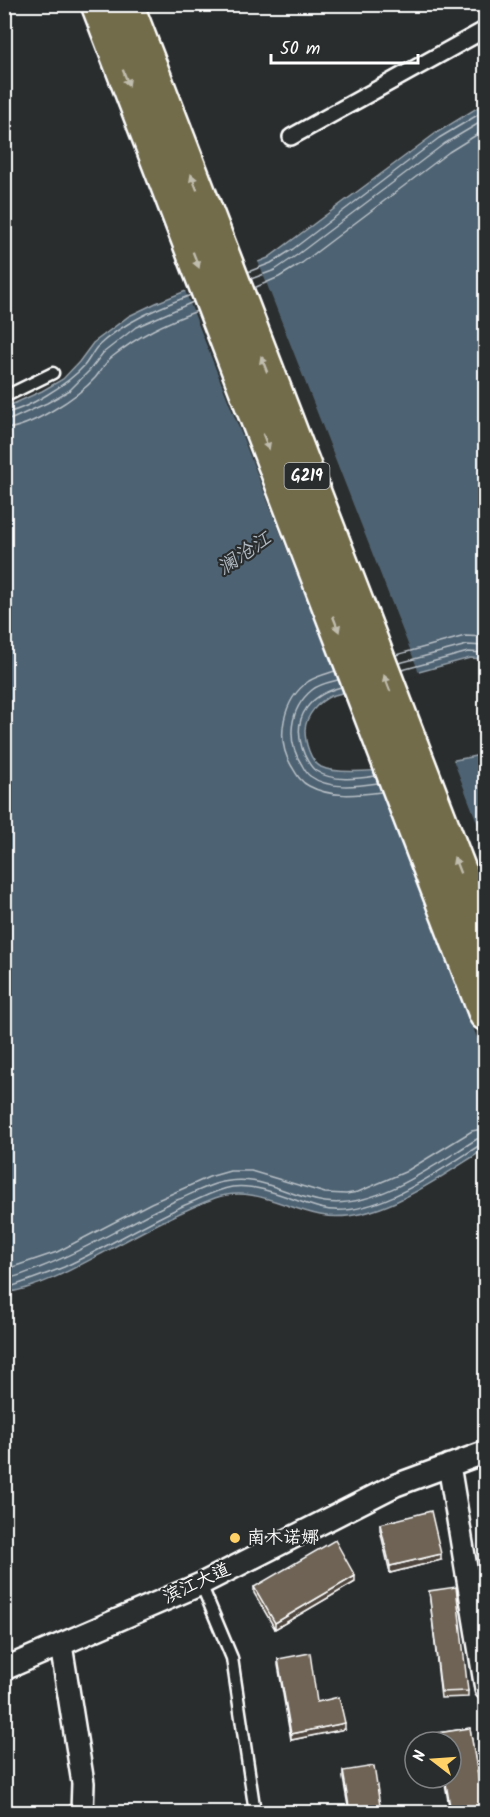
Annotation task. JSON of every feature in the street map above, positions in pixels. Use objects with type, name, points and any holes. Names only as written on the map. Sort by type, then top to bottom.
[{"type":"highway","name":"G219","points":[[115,11],[486,940]]},
{"type":"highway","name":"G219","points":[[115,11],[486,1014]]},
{"type":"street","points":[[291,137],[486,29]]},
{"type":"street","name":"滨江大道","points":[[4,1669],[201,1584],[396,1485],[486,1452]]},
{"type":"street","points":[[449,1465],[486,1689]]},
{"type":"street","points":[[61,1645],[83,1784],[82,1812]]},
{"type":"lane","points":[[4,397],[54,373]]},
{"type":"lane","points":[[201,1584],[232,1658],[255,1812]]},
{"type":"water","name":"澜沧江","points":[[485,103],[485,659],[470,658],[331,696],[313,710],[305,730],[311,756],[321,767],[334,770],[401,768],[485,754],[485,1149],[407,1197],[363,1213],[341,1216],[320,1215],[268,1199],[242,1194],[215,1198],[143,1231],[54,1278],[5,1293],[4,408],[63,379],[93,343],[129,316],[268,258],[436,133]]},
{"type":"pier","points":[[257,259],[420,675],[344,695],[184,288]]},
{"type":"pier","points":[[452,757],[485,843],[485,1058],[372,768]]},
{"type":"building","points":[[431,1511],[441,1554],[390,1566],[380,1524]]},
{"type":"building","points":[[335,1540],[355,1576],[275,1623],[254,1587]]},
{"type":"building","points":[[456,1587],[468,1691],[441,1692],[429,1591]]},
{"type":"building","points":[[310,1653],[317,1702],[339,1697],[345,1723],[291,1734],[278,1659]]},
{"type":"building","points":[[470,1728],[484,1812],[451,1812],[447,1790],[463,1790],[463,1730],[457,1730]]},
{"type":"building","points":[[374,1766],[381,1812],[350,1812],[343,1771]]},
{"type":"place","name":"南木诺娜","points":[[235,1538]]}]
